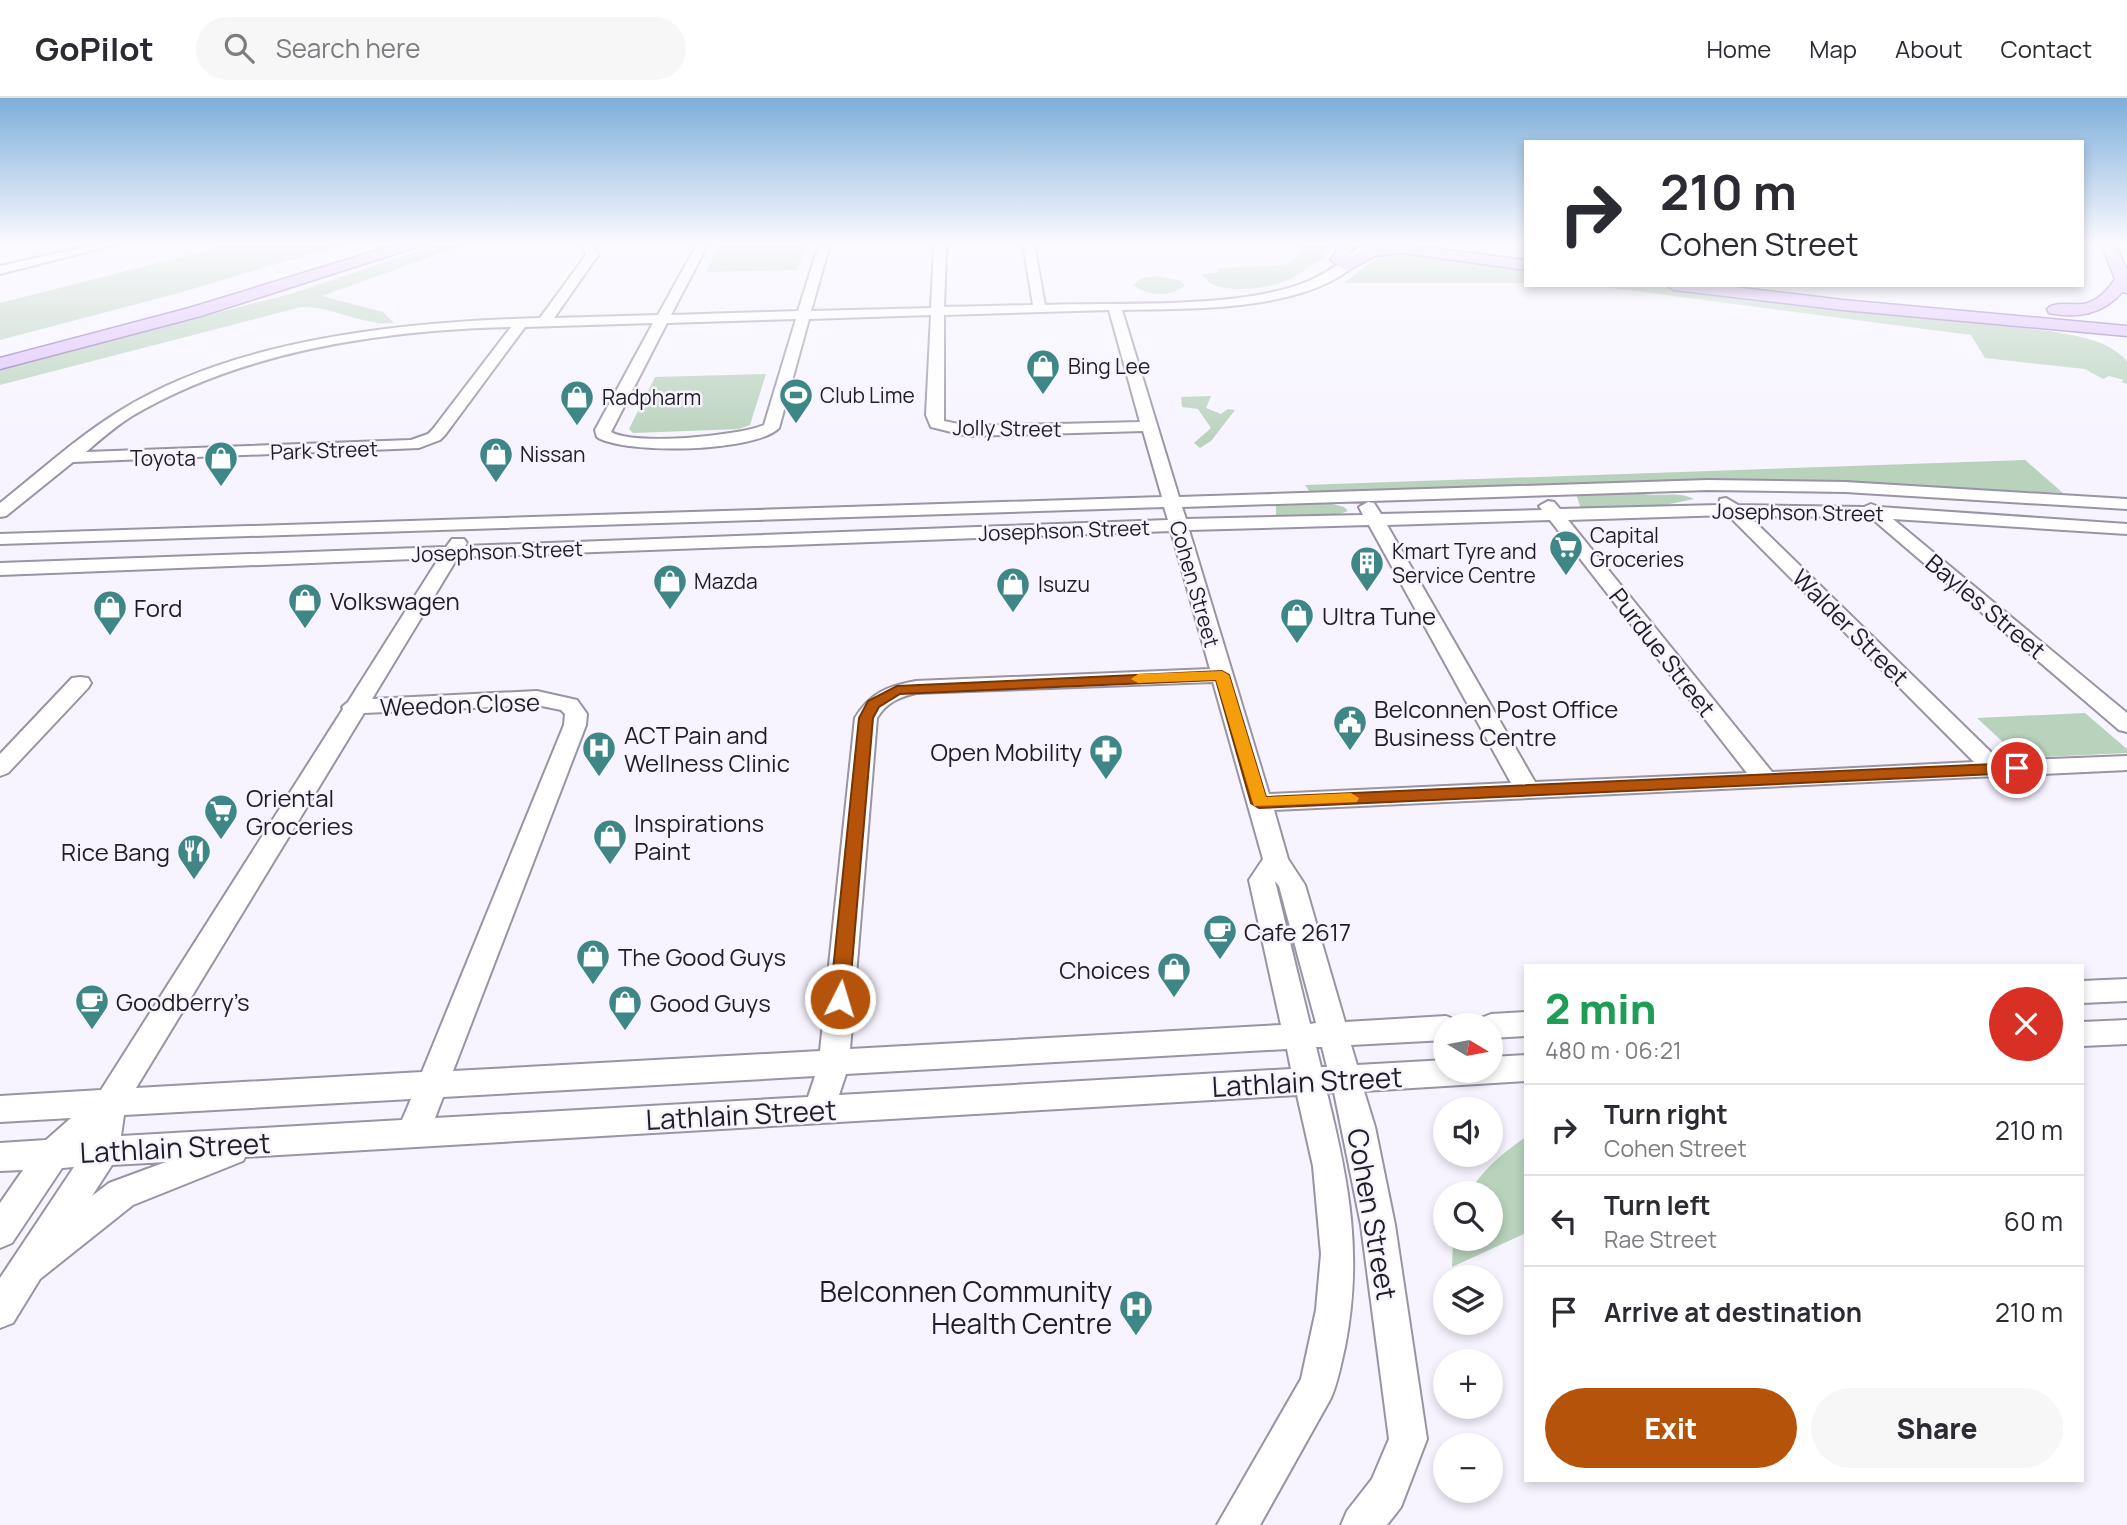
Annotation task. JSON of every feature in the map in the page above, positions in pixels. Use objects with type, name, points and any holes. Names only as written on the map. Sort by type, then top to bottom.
[{"type":"main road","points":[[0,348],[144,311]]},
{"type":"main road","points":[[0,364],[196,311]]},
{"type":"main road","points":[[1913,311],[2010,321],[2125,339]]},
{"type":"main road","points":[[2041,311],[2127,319]]},
{"type":"street","points":[[544,322],[552,311]]},
{"type":"street","points":[[667,311],[603,430],[611,439],[626,442],[735,439],[759,434],[771,428],[805,311]]},
{"type":"street","points":[[0,512],[116,420],[162,394],[260,359],[326,343],[394,332],[474,324],[1010,311]]},
{"type":"street","name":"Cohen Street","points":[[1116,311],[1276,860],[1292,885],[1334,1034],[1328,1080],[1329,1166],[1338,1254],[1334,1310],[1318,1385],[1237,1525]]},
{"type":"street","name":"Jolly Street","points":[[938,312],[934,420],[943,427],[968,431],[1149,426]]},
{"type":"street","name":"Park Street","points":[[69,457],[413,445],[434,437],[439,432],[522,322]]},
{"type":"street","name":"Josephson Street","points":[[0,539],[1708,485],[1845,487],[2127,504]]},
{"type":"street","name":"Walder Street","points":[[1708,485],[1994,769]]},
{"type":"street","name":"Bayles Street","points":[[1845,487],[2127,726]]},
{"type":"street","name":"Purdue Street","points":[[1536,491],[1765,779]]},
{"type":"street","points":[[1362,497],[1527,790]]},
{"type":"street","points":[[2095,502],[2125,531]]},
{"type":"street","points":[[958,509],[958,534]]},
{"type":"street","name":"Josephson Street","points":[[0,569],[1178,525],[1732,510],[1874,512],[2125,531]]},
{"type":"street","points":[[354,708],[469,524]]},
{"type":"street","points":[[820,1110],[834,1063],[866,718],[873,704],[897,690],[916,687],[1222,675]]},
{"type":"street","points":[[0,768],[79,684]]},
{"type":"street","name":"Weedon Close","points":[[110,1103],[354,708],[537,698],[569,705],[576,714],[575,725],[413,1133]]},
{"type":"street","points":[[1259,803],[2127,763]]},
{"type":"street","name":"Cohen Street","points":[[1276,860],[1262,880],[1299,1036],[1359,1127],[1378,1225],[1408,1439],[1387,1493],[1361,1525]]},
{"type":"street","points":[[2084,992],[2127,990]]},
{"type":"street","points":[[1503,1025],[1524,1024]]},
{"type":"street","name":"Lathlain Street","points":[[0,1109],[1433,1029]]},
{"type":"street","points":[[2084,1034],[2127,1032]]},
{"type":"street","points":[[1503,1069],[1524,1068]]},
{"type":"street","name":"Lathlain Street","points":[[0,1157],[1433,1074]]},
{"type":"street","points":[[0,1310],[103,1151],[110,1103]]},
{"type":"street","points":[[0,1233],[53,1154],[110,1103]]},
{"type":"street","points":[[28,1267],[121,1194],[256,1143]]},
{"type":"green space","points":[[0,311],[112,311],[0,340]]},
{"type":"green space","points":[[226,311],[287,311],[0,385],[0,369]]},
{"type":"green space","points":[[327,311],[378,311],[383,312],[394,323],[370,322]]},
{"type":"green space","points":[[1785,311],[1868,311],[2070,335],[2101,343],[2119,354],[2127,361],[2127,384],[2121,382],[2124,380],[2109,376],[2103,379],[2085,369],[1985,358],[1971,335]]},
{"type":"green space","points":[[766,374],[750,425],[739,429],[633,433],[629,429],[655,377]]},
{"type":"green space","points":[[1211,396],[1206,408],[1221,414],[1228,409],[1235,410],[1211,441],[1200,448],[1194,443],[1211,428],[1198,409],[1182,407],[1181,397]]},
{"type":"green space","points":[[2025,460],[2063,493],[1837,483],[1529,486],[1310,492],[1305,485]]},
{"type":"green space","points":[[1576,494],[1681,495],[1694,499],[1660,506],[1581,509]]},
{"type":"green space","points":[[1329,503],[1344,507],[1348,511],[1335,516],[1276,518],[1276,506]]},
{"type":"green space","points":[[2085,713],[2127,749],[2127,753],[2020,758],[1977,718]]},
{"type":"green space","points":[[1524,1138],[1524,1234],[1503,1244],[1503,1181],[1476,1181],[1489,1167],[1503,1167],[1503,1154]]},
{"type":"green space","points":[[1453,1251],[1487,1251],[1456,1265],[1452,1265]]},
{"type":"slow traffic","points":[[1138,679],[1222,675],[1259,803],[1351,798]]},
{"type":"place","name":"Bing Lee","points":[[1043,396]]},
{"type":"place","name":"Club Lime","points":[[796,425]]},
{"type":"place","name":"Radpharm","points":[[577,427]]},
{"type":"place","name":"Nissan","points":[[496,484]]},
{"type":"place","name":"Toyota","points":[[221,488]]},
{"type":"place","name":"Capital Groceries","points":[[1566,577]]},
{"type":"place","name":"Kmart Tyre and Service Centre","points":[[1367,593]]},
{"type":"place","name":"Mazda","points":[[670,611]]},
{"type":"place","name":"Isuzu","points":[[1013,614]]},
{"type":"place","name":"Volkswagen","points":[[305,630]]},
{"type":"place","name":"Ford","points":[[110,637]]},
{"type":"place","name":"Ultra Tune","points":[[1297,645]]},
{"type":"place","name":"Belconnen Post Office Business Centre","points":[[1350,752]]},
{"type":"place","name":"ACT Pain and Wellness Clinic","points":[[599,778]]},
{"type":"place","name":"Open Mobility","points":[[1106,781]]},
{"type":"place","name":"Oriental Groceries","points":[[221,841]]},
{"type":"place","name":"Inspirations Paint","points":[[610,866]]},
{"type":"place","name":"Rice Bang","points":[[194,881]]},
{"type":"place","name":"Cafe 2617","points":[[1220,961]]},
{"type":"place","name":"The Good Guys","points":[[593,986]]},
{"type":"place","name":"Choices","points":[[1174,999]]},
{"type":"place","name":"Goodberry’s","points":[[92,1031]]},
{"type":"place","name":"Good Guys","points":[[625,1032]]},
{"type":"place","name":"Belconnen Community Health Centre","points":[[1136,1337]]},
{"type":"route","points":[[840,999],[866,718],[873,704],[897,690],[916,687],[1222,675],[1259,803],[2017,768]]}]
